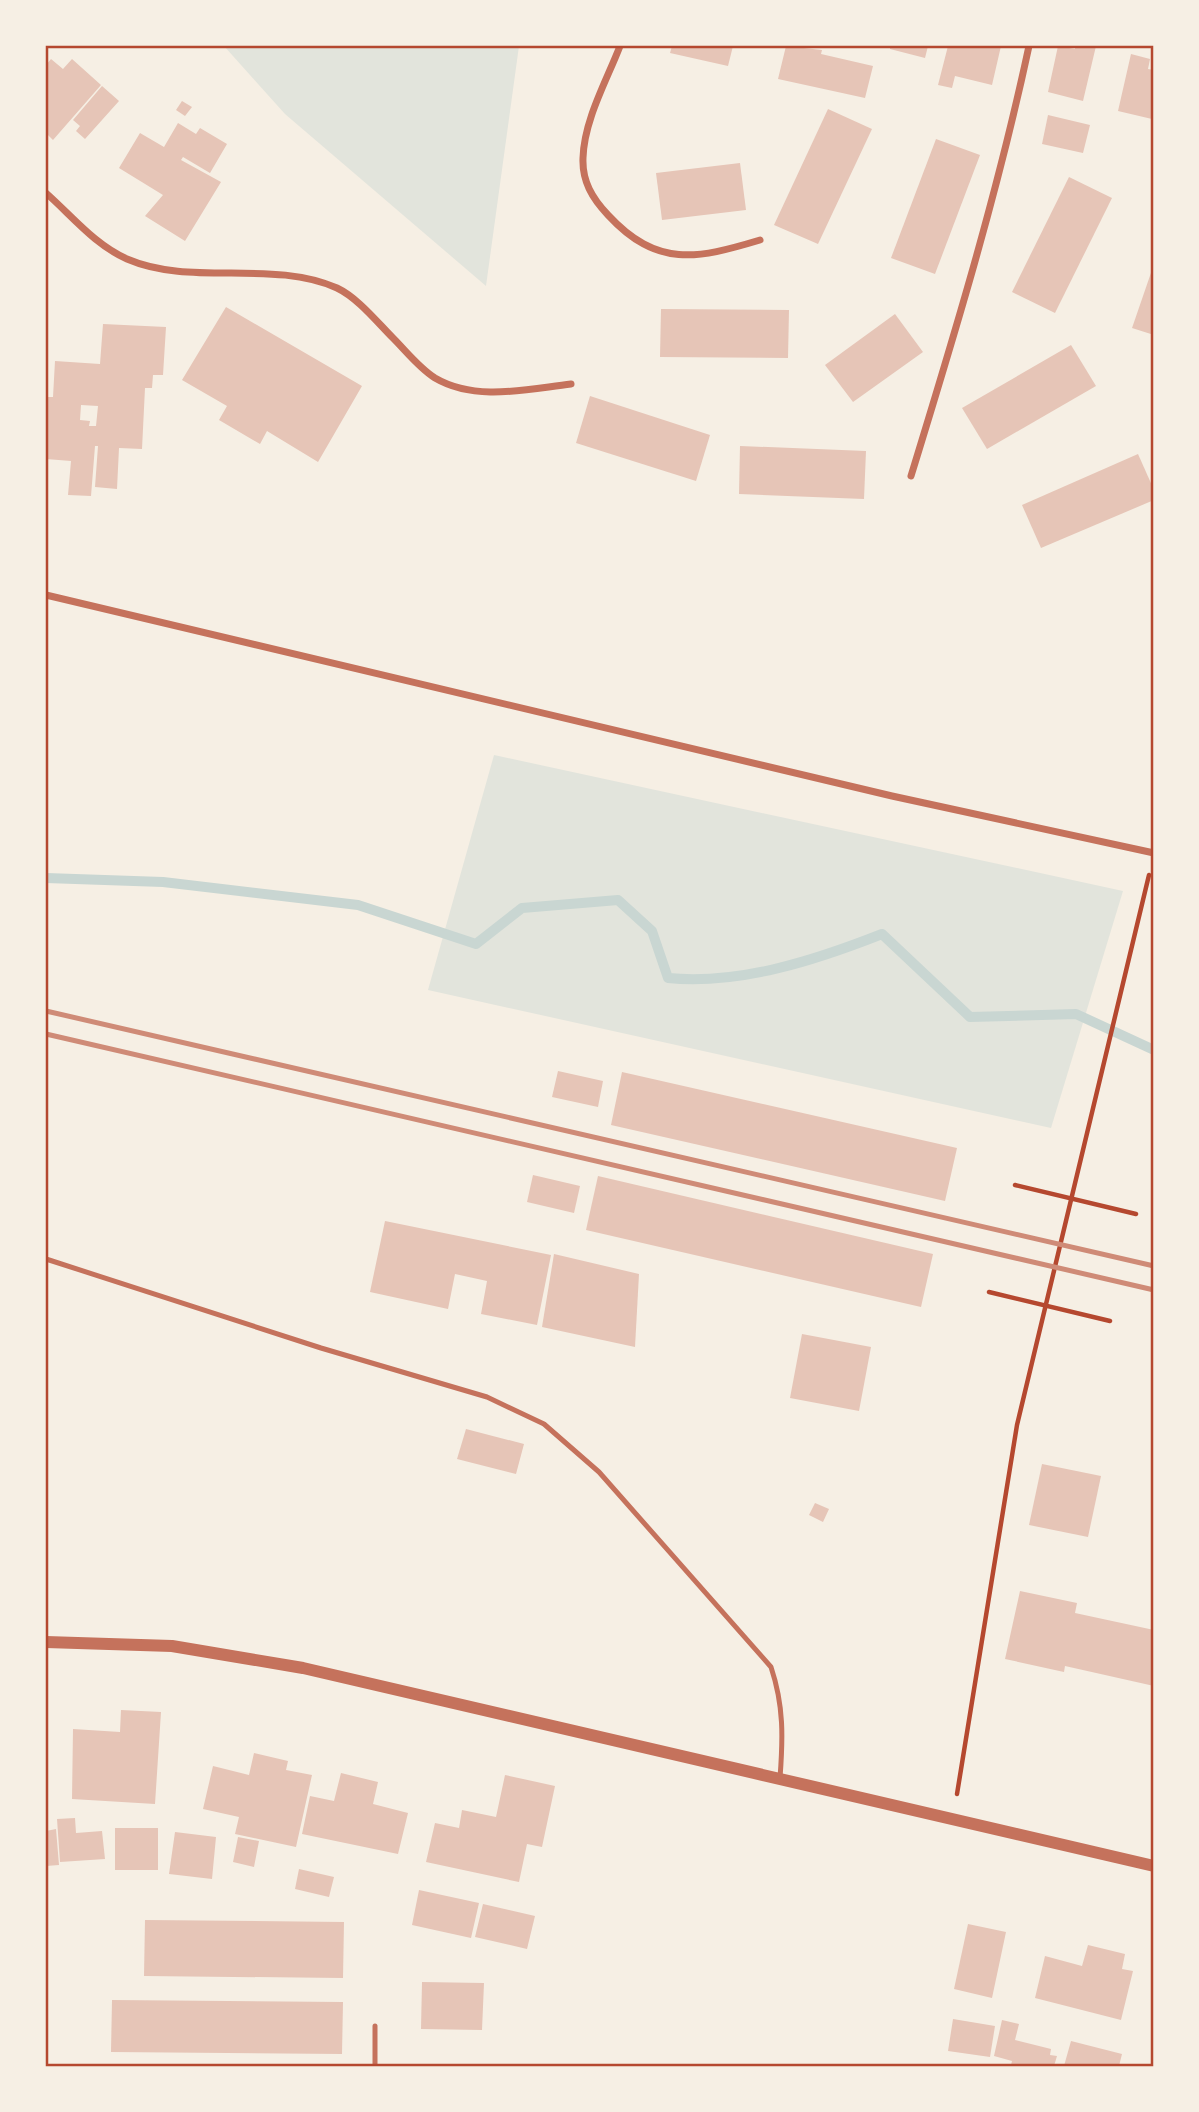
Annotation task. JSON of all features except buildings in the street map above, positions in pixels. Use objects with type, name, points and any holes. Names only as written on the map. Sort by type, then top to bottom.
[{"type":"street","points":[[620,46],[592,120],[583,157],[586,185],[599,206],[633,238],[663,253],[710,255],[760,240]]},
{"type":"street","points":[[911,476],[965,300],[1013,119],[1029,46]]},
{"type":"street","points":[[46,193],[100,245],[129,260],[163,269],[260,274],[307,280],[339,289],[435,378],[465,390],[502,392],[571,384]]},
{"type":"street","points":[[46,595],[892,796],[1153,853]]},
{"type":"street","points":[[46,1642],[173,1646],[277,1663],[1153,1866]]},
{"type":"lane","points":[[46,1259],[321,1348],[487,1397],[544,1424],[598,1472],[771,1667],[780,1693],[784,1728],[780,1778]]},
{"type":"lane","points":[[375,2026],[375,2067]]},
{"type":"path","points":[[953,1818],[1017,1425],[1150,870]]},
{"type":"path","points":[[1016,1185],[1071,1196],[1136,1214]]},
{"type":"path","points":[[989,1292],[1110,1321]]},
{"type":"shaded area","points":[[224,46],[519,46],[486,286],[285,114]]},
{"type":"shaded area","points":[[494,755],[1123,891],[1051,1128],[428,990]]},
{"type":"waterway","points":[[46,878],[163,882],[358,905],[476,944],[522,908],[618,900],[652,931],[668,978],[723,978],[750,974],[831,953],[882,934],[970,1017],[1076,1014],[1154,1050]]},
{"type":"railway","points":[[46,1011],[1154,1266]]},
{"type":"railway","points":[[46,1034],[1154,1290]]}]
